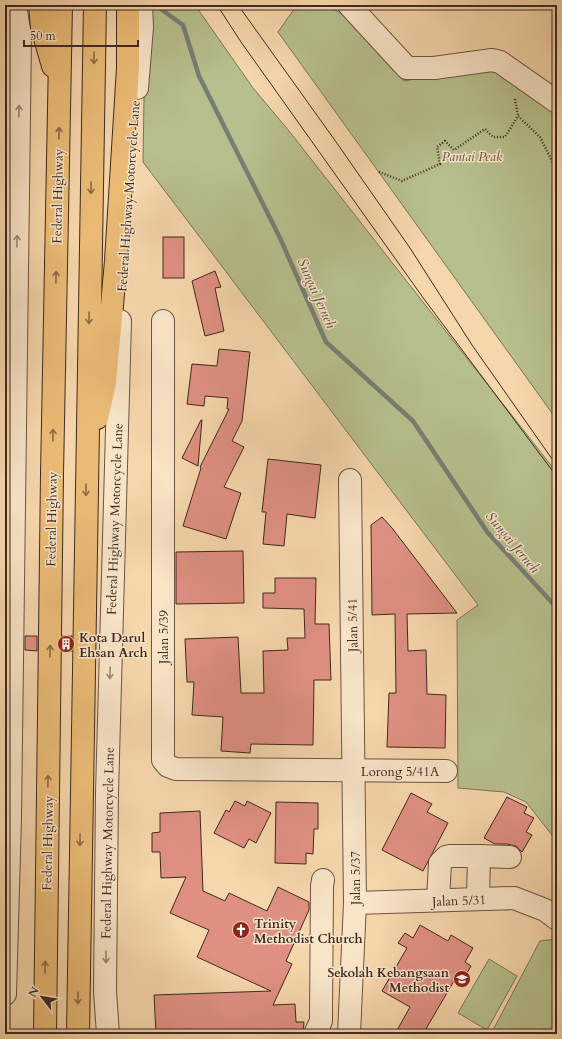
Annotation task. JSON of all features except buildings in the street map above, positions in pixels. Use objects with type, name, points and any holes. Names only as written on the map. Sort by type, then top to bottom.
[{"type":"highway","points":[[40,5],[42,28],[60,86]]},
{"type":"highway","name":"Federal Highway","points":[[45,1034],[52,466],[61,5]]},
{"type":"highway","points":[[78,1034],[95,5]]},
{"type":"highway","points":[[87,458],[111,391],[116,261],[128,68],[128,5]]},
{"type":"street","points":[[5,994],[10,818],[20,36],[15,5]]},
{"type":"street","name":"Federal Highway Motorcycle Lane","points":[[108,1034],[105,991],[111,391],[142,27],[141,5]]},
{"type":"street","points":[[350,5],[407,68],[434,68],[492,60],[500,62],[557,102]]},
{"type":"street","name":"Jalan 5/39","points":[[163,320],[163,760],[168,766],[176,769],[353,771]]},
{"type":"street","name":"Jalan 5/41","points":[[350,480],[353,771]]},
{"type":"street","name":"Lorong 5/41A","points":[[353,771],[446,771]]},
{"type":"street","name":"Jalan 5/37","points":[[349,1034],[355,902],[353,771]]},
{"type":"street","points":[[438,900],[439,867],[442,860],[450,856],[510,857]]},
{"type":"street","points":[[478,899],[479,856]]},
{"type":"street","points":[[315,1034],[320,1021],[321,1009],[323,880]]},
{"type":"street","name":"Jalan 5/31","points":[[355,902],[514,898],[545,910],[557,919]]},
{"type":"street","points":[[322,982],[351,984]]},
{"type":"street","points":[[321,1009],[345,1009],[350,1011]]},
{"type":"path","points":[[515,99],[518,116],[540,137],[557,171]]},
{"type":"path","points":[[379,172],[402,181],[440,164],[437,147],[445,141],[454,150],[485,129],[493,137],[505,137],[518,116]]},
{"type":"green space","points":[[151,5],[195,5],[253,88],[289,131],[557,473],[557,831],[552,835],[526,802],[504,792],[458,788],[457,620],[478,605],[143,162],[144,99],[151,24]]},
{"type":"green space","name":"Pantai Peak","points":[[297,5],[327,5],[343,15],[404,81],[482,68],[498,70],[557,113],[557,420],[278,32]]},
{"type":"green space","points":[[557,939],[557,1034],[491,1034],[540,941]]},
{"type":"green space","points":[[489,959],[517,976],[487,1030],[458,1013]]},
{"type":"waterway","name":"Sungai Jerneh","points":[[158,7],[183,25],[199,76],[280,238],[326,342],[413,421],[488,533],[557,608]]},
{"type":"tram line","points":[[217,5],[241,42],[424,299],[557,477]]},
{"type":"tram line","points":[[238,5],[410,248],[472,345],[557,466]]},
{"type":"place","name":"Kota Darul Ehsan Arch","points":[[66,644]]},
{"type":"place","name":"Trinity Methodist Church","points":[[241,930]]},
{"type":"place","name":"Sekolah Kebangsaan Methodist","points":[[462,979]]}]
